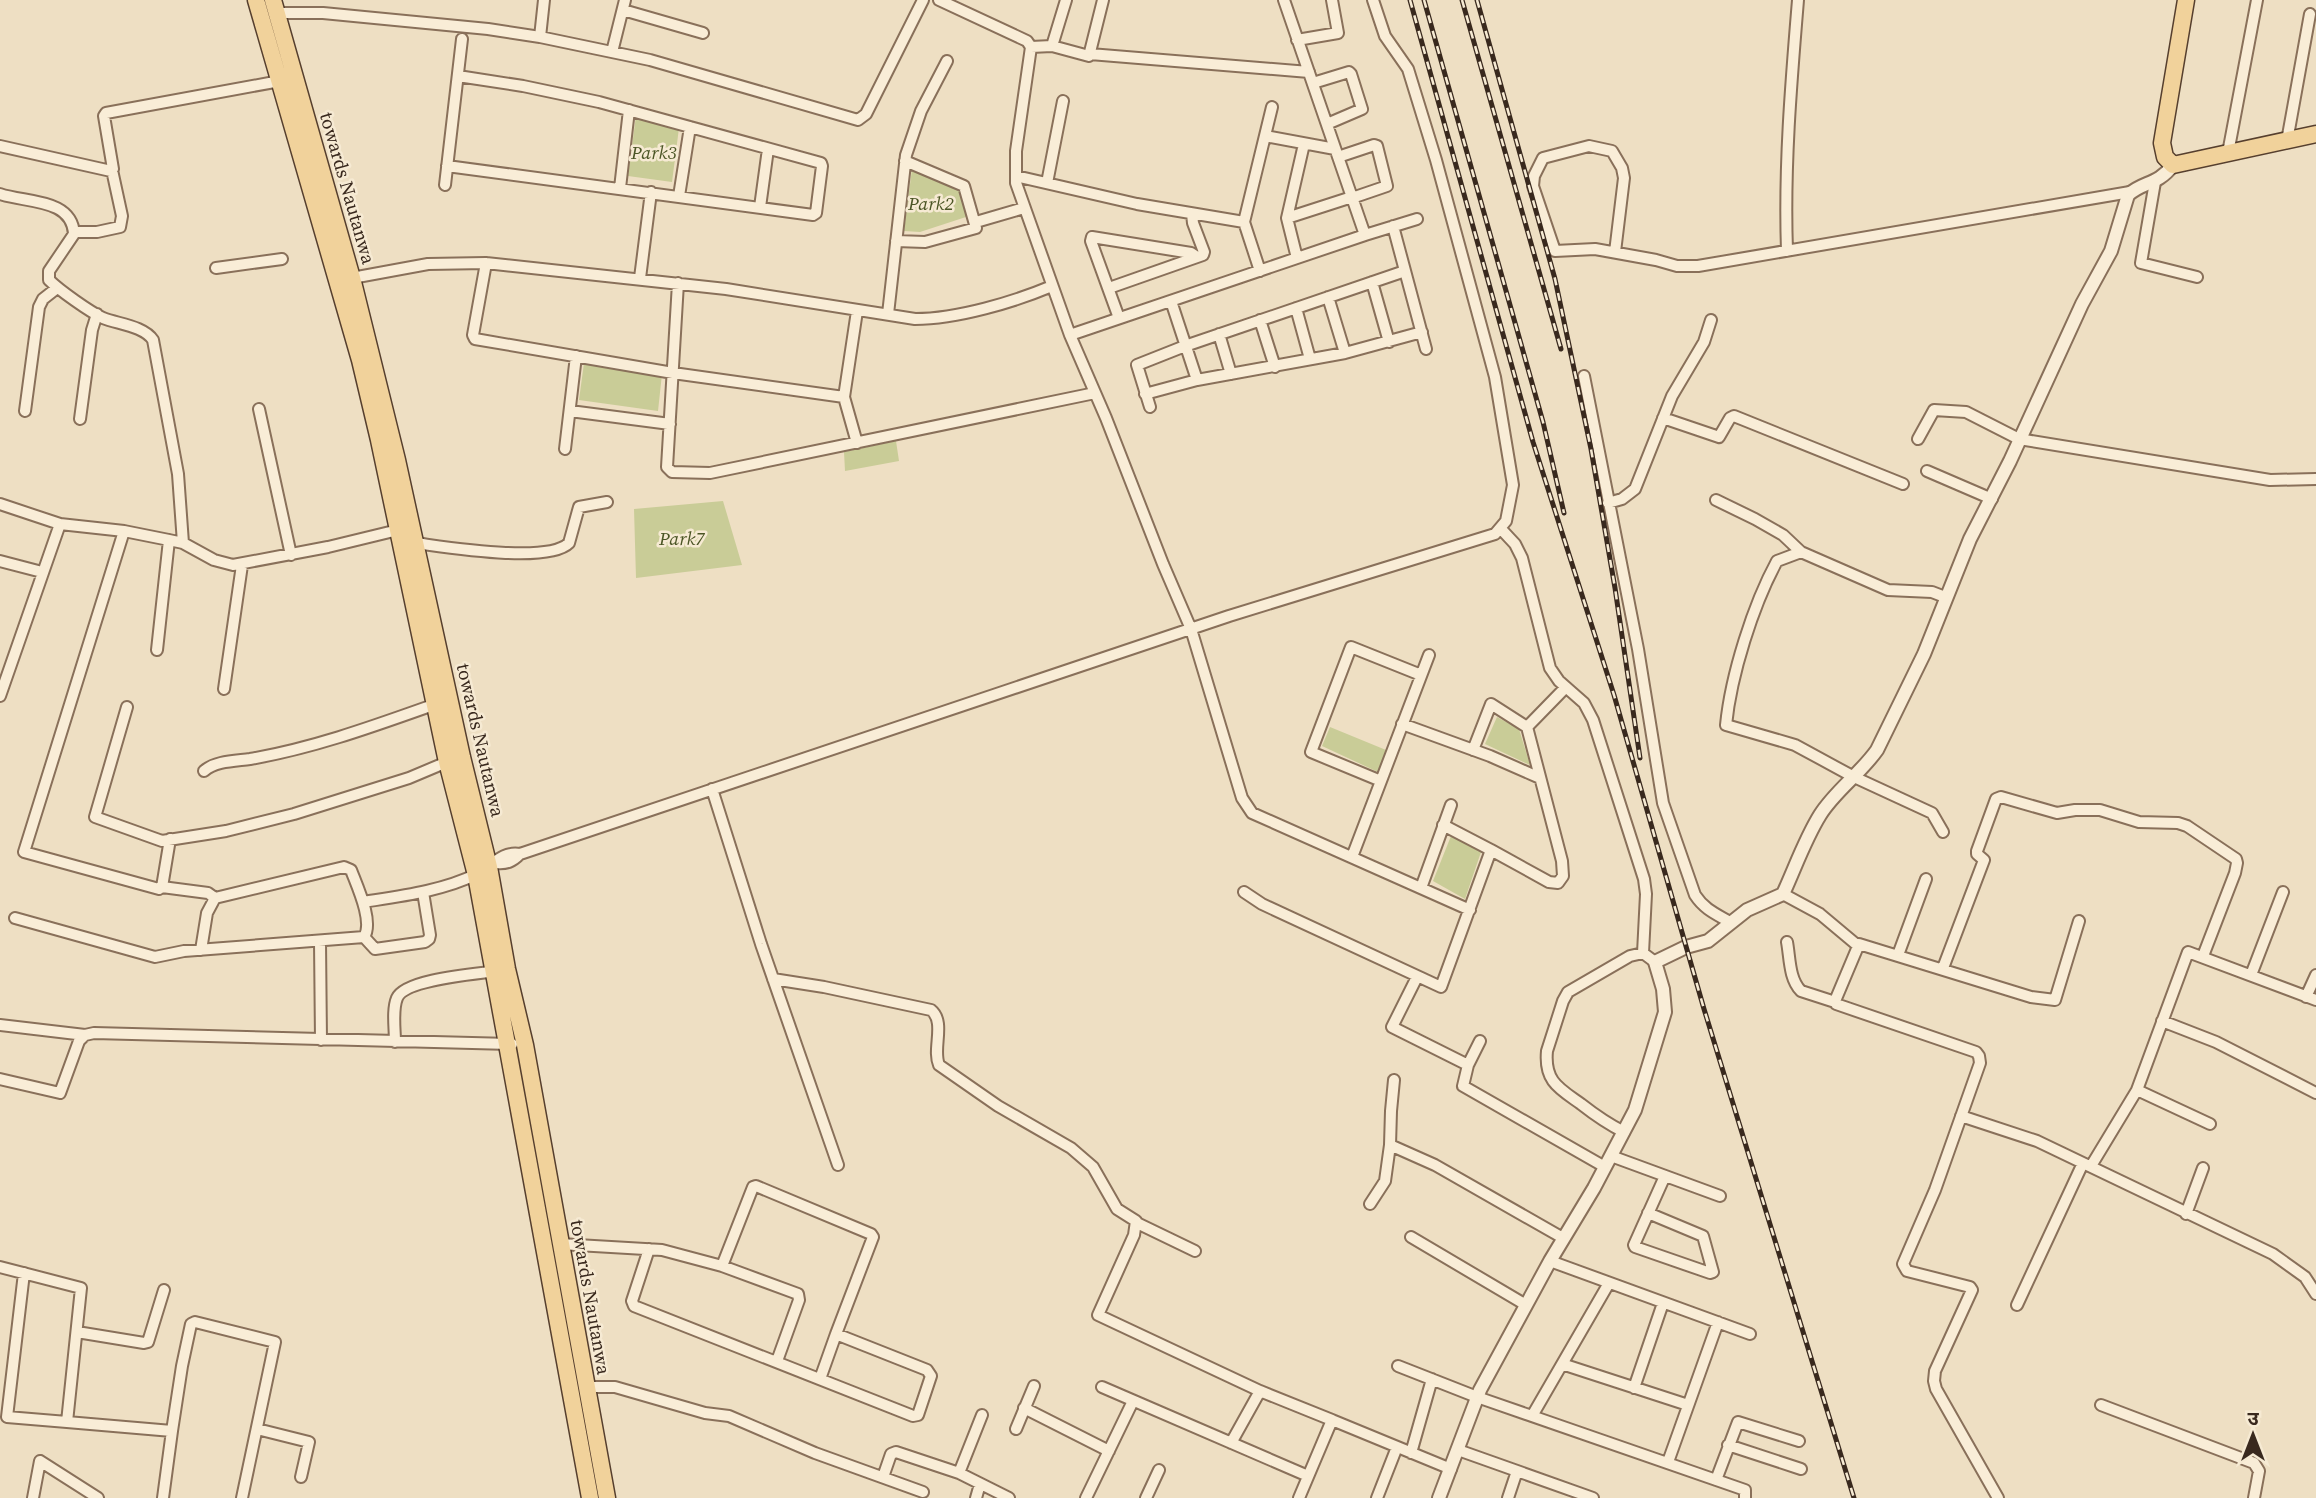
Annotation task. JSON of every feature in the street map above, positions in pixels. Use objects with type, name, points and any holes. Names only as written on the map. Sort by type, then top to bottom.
[{"type":"main road","points":[[256,0],[360,360],[447,762],[487,868]]},
{"type":"main road","points":[[2186,0],[2162,143],[2165,157],[2173,165],[2316,134]]},
{"type":"main road","name":"towards Nautanwa","points":[[275,7],[352,278],[397,460],[487,868],[500,970],[560,1244],[607,1498]]},
{"type":"main road","points":[[517,1044],[590,1498]]},
{"type":"street","points":[[540,37],[542,0]]},
{"type":"street","points":[[275,7],[540,37],[650,60],[859,120],[866,114],[923,0]]},
{"type":"street","points":[[939,0],[1027,41],[1031,47],[1016,151],[1016,183],[1070,335],[1191,629],[1246,807],[1252,813],[1470,910]]},
{"type":"street","points":[[1052,46],[1066,0]]},
{"type":"street","points":[[1090,54],[1103,0]]},
{"type":"street","points":[[1284,0],[1365,234]]},
{"type":"street","points":[[1297,40],[1338,33],[1332,0]]},
{"type":"street","points":[[363,902],[423,892],[487,868],[501,855],[520,854],[1191,629],[1495,534],[1501,529],[1506,521],[1513,485],[1486,338],[1408,69],[1385,36],[1373,0]]},
{"type":"street","points":[[1787,251],[1785,210],[1788,115],[1798,0]]},
{"type":"street","points":[[2228,153],[2256,0]]},
{"type":"street","points":[[612,52],[624,5],[703,33]]},
{"type":"street","points":[[2287,141],[2310,14]]},
{"type":"street","points":[[445,185],[462,39]]},
{"type":"street","points":[[1031,47],[1052,46],[1087,56],[1090,54],[1311,78],[1349,72],[1362,109],[1326,124]]},
{"type":"street","points":[[888,314],[905,161],[921,111],[947,61]]},
{"type":"street","points":[[447,166],[814,214],[822,166],[821,163],[629,110],[558,93],[458,76]]},
{"type":"street","points":[[75,232],[97,232],[120,227],[122,216],[112,170],[104,116],[106,113],[280,81]]},
{"type":"street","points":[[1047,183],[1063,101]]},
{"type":"street","points":[[1260,271],[1244,222],[1272,107]]},
{"type":"street","points":[[620,188],[629,110]]},
{"type":"street","points":[[679,195],[690,127]]},
{"type":"street","points":[[1265,136],[1337,153],[1377,146],[1388,185],[1287,218]]},
{"type":"street","points":[[1297,258],[1287,218],[1304,144]]},
{"type":"street","points":[[0,146],[112,170]]},
{"type":"street","points":[[1615,252],[1624,178],[1622,168],[1612,151],[1589,146],[1543,158],[1534,176],[1533,186],[1554,251],[1585,249],[1615,252],[1688,267],[2130,192],[2155,182],[2173,165]]},
{"type":"street","points":[[760,207],[768,149]]},
{"type":"street","points":[[896,241],[925,242],[976,228],[964,186],[905,161]]},
{"type":"street","points":[[1016,176],[1137,204],[1244,222]]},
{"type":"street","points":[[2155,182],[2141,263],[2197,277]]},
{"type":"street","points":[[640,278],[651,192]]},
{"type":"street","points":[[1655,962],[1686,947],[1707,941],[1747,909],[1783,894],[1819,816],[1867,764],[1884,738],[1924,653],[1970,539],[1992,499],[2081,304],[2111,251],[2130,192]]},
{"type":"street","points":[[0,194],[59,208],[75,232]]},
{"type":"street","points":[[976,222],[1024,208]]},
{"type":"street","points":[[1109,288],[1203,256],[1192,214]]},
{"type":"street","points":[[1070,335],[1365,234],[1417,219]]},
{"type":"street","points":[[1393,226],[1426,349]]},
{"type":"street","points":[[75,232],[49,271],[48,280],[97,314],[147,333],[153,340],[178,474],[183,543]]},
{"type":"street","points":[[1119,318],[1091,241],[1093,237],[1191,253],[1197,257]]},
{"type":"street","points":[[216,268],[282,259]]},
{"type":"street","points":[[486,263],[473,335],[475,339],[673,373],[844,397]]},
{"type":"street","points":[[352,278],[428,264],[486,263],[726,289],[915,319],[933,319],[1026,297],[1052,286]]},
{"type":"street","points":[[1150,407],[1137,365],[1219,334],[1405,271]]},
{"type":"street","points":[[1372,282],[1389,342]]},
{"type":"street","points":[[678,283],[667,467],[672,472],[710,473],[1095,393]]},
{"type":"street","points":[[25,411],[39,307],[43,299],[57,288]]},
{"type":"street","points":[[1328,297],[1345,353]]},
{"type":"street","points":[[1171,301],[1197,380]]},
{"type":"street","points":[[1296,308],[1310,359]]},
{"type":"street","points":[[856,443],[844,397],[857,311]]},
{"type":"street","points":[[80,419],[92,330],[97,314]]},
{"type":"street","points":[[1260,320],[1275,367]]},
{"type":"street","points":[[1608,503],[1622,499],[1635,489],[1672,396],[1704,342],[1711,320]]},
{"type":"street","points":[[1146,394],[1197,380],[1345,353],[1422,332]]},
{"type":"street","points":[[1219,334],[1231,374]]},
{"type":"street","points":[[565,449],[576,356]]},
{"type":"street","points":[[1584,376],[1638,649],[1663,803],[1695,895],[1709,910],[1730,922]]},
{"type":"street","points":[[258,409],[291,555]]},
{"type":"street","points":[[1918,439],[1934,410],[1966,412],[2020,439],[2270,480],[2316,479]]},
{"type":"street","points":[[570,411],[670,424]]},
{"type":"street","points":[[1663,418],[1718,437],[1734,416],[1903,484]]},
{"type":"street","points":[[1927,471],[1992,499]]},
{"type":"street","points":[[1716,500],[1783,535],[1801,552],[1888,590],[1932,592],[1945,597]]},
{"type":"street","points":[[415,543],[479,551],[541,554],[554,552],[569,543],[579,508],[607,502]]},
{"type":"street","points":[[0,504],[60,524],[124,531],[183,543],[225,564],[242,565],[398,530]]},
{"type":"street","points":[[0,696],[60,524]]},
{"type":"street","points":[[1501,529],[1515,544],[1522,558],[1550,668],[1559,681],[1584,702],[1593,720],[1644,878],[1646,894],[1643,953]]},
{"type":"street","points":[[124,531],[24,852],[159,889],[162,887],[208,893],[215,898]]},
{"type":"street","points":[[158,650],[169,540]]},
{"type":"street","points":[[1801,552],[1779,559],[1764,585],[1729,696],[1726,725],[1795,745],[1854,777],[1933,813],[1943,832]]},
{"type":"street","points":[[0,561],[42,572]]},
{"type":"street","points":[[224,689],[242,565]]},
{"type":"street","points":[[1381,781],[1311,753],[1316,739],[1351,648],[1421,675]]},
{"type":"street","points":[[1352,857],[1429,655]]},
{"type":"street","points":[[1527,727],[1566,687]]},
{"type":"street","points":[[204,771],[214,765],[278,754],[343,737],[436,704]]},
{"type":"street","points":[[1443,825],[1549,882],[1558,883],[1563,876],[1562,861],[1527,727],[1491,704],[1472,750]]},
{"type":"street","points":[[127,707],[95,817],[162,841],[226,831],[295,814],[409,778],[447,762]]},
{"type":"street","points":[[1402,724],[1540,778]]},
{"type":"street","points":[[712,789],[773,979],[838,1165]]},
{"type":"street","points":[[1942,968],[1984,860],[1977,851],[1996,799],[2001,797],[2057,813],[2099,810],[2139,822],[2178,822],[2236,859],[2235,873],[2203,956]]},
{"type":"street","points":[[1421,888],[1451,804]]},
{"type":"street","points":[[162,887],[170,839]]},
{"type":"street","points":[[1244,892],[1262,904],[1439,987],[1442,986],[1491,850]]},
{"type":"street","points":[[15,918],[155,957],[201,950],[364,937],[368,931],[363,902],[351,870],[344,867],[215,898],[207,913],[201,950]]},
{"type":"street","points":[[1898,955],[1926,879]]},
{"type":"street","points":[[364,937],[375,949],[425,942],[429,939],[423,892]]},
{"type":"street","points":[[2250,975],[2283,892]]},
{"type":"street","points":[[1783,894],[1820,914],[1857,945],[1942,968],[2031,997],[2055,1000],[2079,921]]},
{"type":"street","points":[[320,942],[321,1040]]},
{"type":"street","points":[[1787,942],[1792,978],[1797,988],[1976,1052],[1979,1056],[1980,1063],[1935,1190],[1903,1264],[1907,1270],[1970,1287],[1972,1290],[1935,1371],[1934,1381],[1998,1498]]},
{"type":"street","points":[[1835,1002],[1857,945]]},
{"type":"street","points":[[2017,1306],[2087,1164],[2137,1090],[2185,955],[2191,952],[2203,956],[2311,999],[2316,975]]},
{"type":"street","points":[[1439,1498],[1477,1398],[1549,1261],[1608,1162],[1636,1110],[1665,1012],[1663,989],[1655,962],[1643,953],[1630,956],[1568,992],[1546,1058],[1550,1077],[1561,1091],[1602,1121],[1624,1132]]},
{"type":"street","points":[[395,1042],[396,1005],[403,990],[435,981],[500,970]]},
{"type":"street","points":[[1417,977],[1392,1027],[1468,1065]]},
{"type":"street","points":[[773,979],[930,1010],[938,1020],[936,1058],[939,1065],[998,1106],[1072,1148],[1093,1167],[1115,1208],[1137,1223],[1195,1251]]},
{"type":"street","points":[[2162,1021],[2216,1042],[2316,1093]]},
{"type":"street","points":[[0,1025],[85,1035],[94,1033],[517,1044]]},
{"type":"street","points":[[0,1079],[61,1093],[79,1041],[85,1035]]},
{"type":"street","points":[[1480,1041],[1468,1065],[1463,1086],[1608,1162],[1665,1176],[1720,1196]]},
{"type":"street","points":[[1370,1204],[1385,1181],[1394,1080]]},
{"type":"street","points":[[2137,1090],[2210,1124]]},
{"type":"street","points":[[1961,1116],[2037,1142],[2087,1164],[2273,1254],[2305,1277],[2316,1294]]},
{"type":"street","points":[[1390,1145],[1435,1165],[1563,1238]]},
{"type":"street","points":[[2186,1213],[2203,1168]]},
{"type":"street","points":[[1648,1213],[1703,1236],[1713,1272],[1636,1249],[1634,1245],[1648,1213],[1665,1176]]},
{"type":"street","points":[[722,1266],[753,1187],[756,1186],[871,1234],[873,1237],[820,1379]]},
{"type":"street","points":[[1137,1223],[1098,1315],[1259,1391],[1451,1469]]},
{"type":"street","points":[[1411,1237],[1526,1305]]},
{"type":"street","points":[[560,1244],[649,1248],[722,1266],[798,1294],[800,1296],[777,1361]]},
{"type":"street","points":[[649,1248],[632,1301],[634,1306],[913,1416],[918,1415],[931,1376],[927,1370],[836,1334]]},
{"type":"street","points":[[1549,1261],[1750,1334]]},
{"type":"street","points":[[0,1266],[81,1288],[67,1422]]},
{"type":"street","points":[[24,1273],[8,1416],[172,1431]]},
{"type":"street","points":[[1532,1416],[1609,1283]]},
{"type":"street","points":[[77,1332],[146,1343],[164,1290]]},
{"type":"street","points":[[1634,1388],[1663,1303]]},
{"type":"street","points":[[163,1498],[182,1366],[191,1324],[195,1322],[275,1342],[242,1498]]},
{"type":"street","points":[[1668,1462],[1718,1322]]},
{"type":"street","points":[[0,1362],[13,1364]]},
{"type":"street","points":[[1562,1364],[1688,1405]]},
{"type":"street","points":[[1398,1366],[1477,1398],[1745,1490],[1745,1498]]},
{"type":"street","points":[[1412,1453],[1432,1379]]},
{"type":"street","points":[[1016,1429],[1034,1386]]},
{"type":"street","points":[[586,1387],[615,1387],[705,1413],[729,1416],[815,1453],[923,1492]]},
{"type":"street","points":[[1101,1387],[1308,1476]]},
{"type":"street","points":[[1231,1443],[1259,1391]]},
{"type":"street","points":[[1086,1498],[1133,1401]]},
{"type":"street","points":[[2101,1405],[2254,1463],[2259,1471],[2254,1498]]},
{"type":"street","points":[[1024,1408],[1109,1451]]},
{"type":"street","points":[[959,1473],[982,1415]]},
{"type":"street","points":[[1299,1498],[1332,1420]]},
{"type":"street","points":[[1716,1480],[1736,1423],[1741,1421],[1799,1441]]},
{"type":"street","points":[[257,1429],[309,1442],[301,1477]]},
{"type":"street","points":[[1728,1445],[1801,1469]]},
{"type":"street","points":[[1377,1498],[1397,1447]]},
{"type":"street","points":[[1458,1450],[1593,1498]]},
{"type":"street","points":[[883,1478],[893,1452],[959,1473],[1009,1498]]},
{"type":"street","points":[[33,1498],[41,1461],[98,1498]]},
{"type":"street","points":[[1146,1498],[1159,1470]]},
{"type":"street","points":[[1508,1498],[1517,1471]]},
{"type":"street","points":[[976,1498],[980,1483]]},
{"type":"street","points":[[1555,1498],[1559,1486]]},
{"type":"green space","name":"Park3","points":[[636,116],[679,128],[672,182],[628,176]]},
{"type":"green space","name":"Park2","points":[[912,169],[961,189],[969,216],[920,232],[904,231]]},
{"type":"green space","points":[[584,363],[662,374],[658,411],[579,400]]},
{"type":"green space","points":[[896,441],[899,461],[845,471],[844,452]]},
{"type":"green space","name":"Park7","points":[[723,501],[742,565],[636,578],[634,509]]},
{"type":"green space","points":[[1497,717],[1519,729],[1530,765],[1485,744]]},
{"type":"green space","points":[[1330,727],[1386,750],[1378,772],[1322,746]]},
{"type":"green space","points":[[1451,836],[1481,852],[1465,899],[1433,881]]},
{"type":"railway","points":[[1410,0],[1533,442],[1614,695],[1704,1009],[1854,1498]]},
{"type":"railway","points":[[1424,0],[1543,422],[1564,513]]},
{"type":"railway","points":[[1462,0],[1561,349]]},
{"type":"railway","points":[[1477,0],[1555,279],[1591,449],[1640,758]]}]
